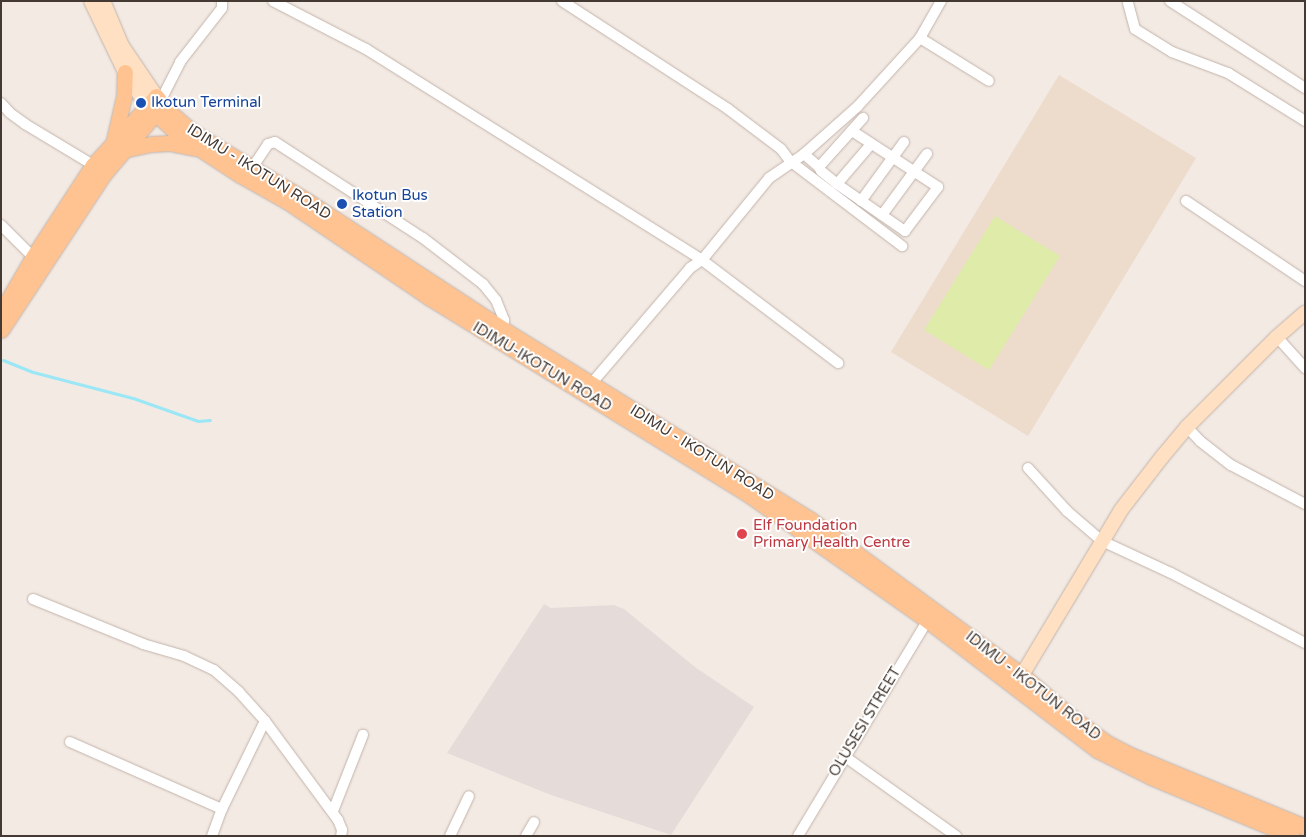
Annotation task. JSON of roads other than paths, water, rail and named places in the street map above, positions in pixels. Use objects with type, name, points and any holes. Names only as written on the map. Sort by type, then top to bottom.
[{"type":"main road","points":[[1,330],[104,174],[118,146],[124,96],[124,72]]},
{"type":"main road","points":[[3,304],[93,166],[118,146],[157,103]]},
{"type":"main road","name":"IDIMU-IKOTUN ROAD","points":[[157,103],[174,130],[200,149],[240,175],[288,202],[430,298],[615,405],[931,616],[1097,750],[1151,776],[1292,836]]},
{"type":"main road","name":"IDIMU - IKOTUN ROAD","points":[[157,103],[194,133],[591,384],[615,405]]},
{"type":"main road","points":[[118,146],[169,143],[200,149]]},
{"type":"main road","name":"IDIMU - IKOTUN ROAD","points":[[931,616],[1022,675],[1069,715],[1107,742],[1133,756],[1305,827]]},
{"type":"street","points":[[92,1],[124,72],[157,103]]},
{"type":"street","points":[[104,1],[122,46],[157,103]]},
{"type":"street","points":[[157,103],[180,62],[222,8],[222,1]]},
{"type":"street","points":[[273,1],[366,49],[702,260],[838,363]]},
{"type":"street","points":[[562,1],[728,108],[781,149],[790,161],[902,246]]},
{"type":"street","points":[[591,384],[690,268],[702,260],[768,178],[790,161],[804,154],[858,106],[920,38],[941,1]]},
{"type":"street","points":[[1170,1],[1305,88]]},
{"type":"street","points":[[1127,2],[1135,29],[1172,52],[1228,73],[1305,121]]},
{"type":"street","points":[[920,38],[989,81]]},
{"type":"street","points":[[1,103],[25,124],[93,166]]},
{"type":"street","points":[[819,167],[863,118]]},
{"type":"street","points":[[804,154],[837,184],[905,231],[938,186],[852,131]]},
{"type":"street","points":[[252,168],[268,144],[275,142],[423,238],[483,284],[496,300],[504,320],[503,329]]},
{"type":"street","points":[[861,201],[904,142]]},
{"type":"street","points":[[837,184],[871,144]]},
{"type":"street","points":[[882,215],[927,154]]},
{"type":"street","points":[[1186,200],[1305,281]]},
{"type":"street","points":[[1,225],[33,257]]},
{"type":"street","points":[[1022,675],[1121,510],[1187,427],[1277,337],[1305,313]]},
{"type":"street","points":[[1277,337],[1305,368]]},
{"type":"street","points":[[1187,427],[1200,441],[1231,465],[1305,504]]},
{"type":"street","points":[[1028,468],[1067,511],[1102,541],[1172,573],[1305,643]]},
{"type":"street","points":[[33,600],[143,644],[184,656],[214,670],[240,692],[266,721],[332,811],[342,830],[341,836]]},
{"type":"street","name":"OLUSESI STREET","points":[[798,836],[844,756],[931,616]]},
{"type":"street","points":[[212,836],[222,810],[266,721]]},
{"type":"street","points":[[332,811],[363,735]]},
{"type":"street","points":[[70,742],[222,810]]},
{"type":"street","points":[[844,756],[956,836]]},
{"type":"street","points":[[450,836],[469,796]]},
{"type":"street","points":[[526,836],[534,822]]},
{"type":"waterway","points":[[3,360],[33,372],[133,398],[198,421],[210,420]]},
{"type":"place","name":"Ikotun Terminal","points":[[141,103]]},
{"type":"place","name":"Ikotun Bus Station","points":[[342,204]]},
{"type":"place","name":"Elf Foundation Primary Health Centre","points":[[742,534]]}]
